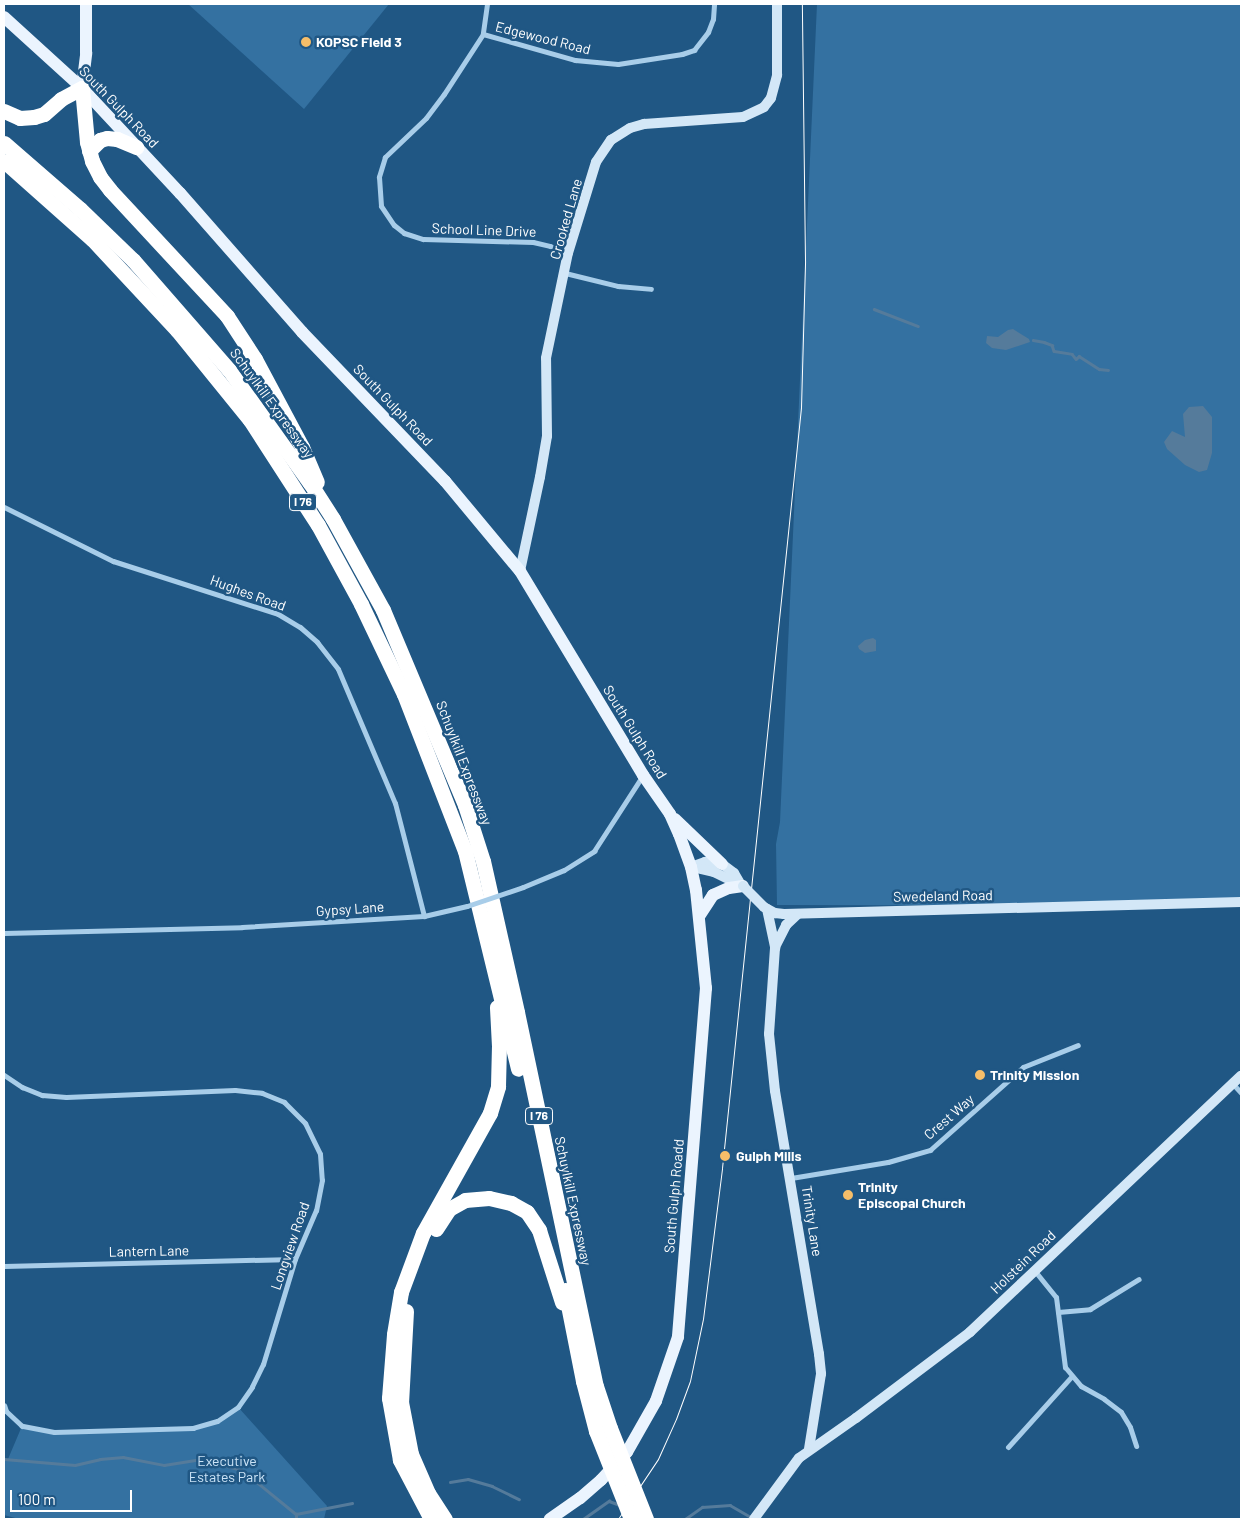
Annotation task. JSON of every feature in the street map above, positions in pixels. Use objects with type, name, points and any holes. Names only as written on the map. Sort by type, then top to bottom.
[{"type":"highway","points":[[4,111],[20,118],[34,118],[44,114],[61,99],[82,88],[89,151],[96,170],[110,190],[216,302],[238,331],[302,447],[333,519]]},
{"type":"highway","points":[[89,151],[100,140],[107,138],[118,139],[136,147]]},
{"type":"highway","name":"Schuylkill Expressway","points":[[4,143],[41,174],[133,260],[194,327],[261,412],[333,519],[383,610],[421,696],[464,805],[483,861],[517,1012],[596,1386],[603,1429],[646,1519]]},
{"type":"highway","name":"Schuylkill Expressway","points":[[4,161],[92,239],[177,330],[250,420],[318,525],[361,604],[404,694],[465,851],[483,919],[549,1209],[576,1351],[631,1519]]},
{"type":"highway","points":[[430,1518],[400,1460],[389,1398],[394,1334],[401,1292],[423,1233],[490,1112],[498,1086],[499,1046],[496,995],[483,919]]},
{"type":"highway","points":[[445,1519],[428,1493],[411,1454],[401,1402],[407,1296],[432,1234],[449,1209],[465,1200],[489,1198],[511,1203],[527,1212],[536,1223],[546,1250],[576,1351]]},
{"type":"main road","points":[[82,88],[86,53],[86,4]]},
{"type":"main road","name":"South Gulph Road","points":[[4,17],[82,88],[302,332],[445,481],[520,571],[643,775],[670,814],[691,867]]},
{"type":"main road","points":[[670,814],[722,864]]},
{"type":"main road","name":"South Gulph Roadd","points":[[550,1519],[580,1498],[627,1452],[643,1426],[666,1377],[678,1337],[706,988],[700,915],[691,867]]},
{"type":"main road","points":[[700,915],[713,894],[729,888],[742,886]]},
{"type":"street","name":"School Line Drive","points":[[486,4],[483,34],[431,112],[385,157],[379,177],[381,206],[394,226],[404,233],[422,239],[518,240],[550,246],[568,253]]},
{"type":"street","name":"Edgewood Road","points":[[483,34],[575,60],[618,64],[682,54],[694,50],[708,32],[713,19],[714,4]]},
{"type":"street","name":"Crooked Lane","points":[[520,571],[547,436],[546,358],[568,253],[596,162],[607,145],[620,133],[644,124],[743,117],[764,107],[771,98],[777,75],[777,4]]},
{"type":"street","points":[[565,273],[618,286],[651,290]]},
{"type":"street","name":"Hughes Road","points":[[4,507],[113,561],[278,614],[300,626],[318,642],[338,669],[395,803],[424,916]]},
{"type":"street","name":"Gypsy Lane","points":[[4,933],[242,927],[424,916],[467,906],[523,888],[564,870],[594,851],[643,775]]},
{"type":"street","points":[[691,867],[705,862],[722,864],[734,873],[742,886],[766,908]]},
{"type":"street","points":[[691,867],[714,872],[742,886]]},
{"type":"street","name":"Swedeland Road","points":[[766,908],[775,913],[798,914],[1241,902]]},
{"type":"street","name":"Trinity Lane","points":[[766,908],[774,948],[769,1034],[775,1091],[791,1178],[820,1374],[808,1449]]},
{"type":"street","points":[[774,948],[786,925],[798,914]]},
{"type":"street","name":"Crest Way","points":[[791,1178],[888,1162],[930,1150],[1023,1067],[1078,1044]]},
{"type":"street","name":"Longview Road","points":[[4,1075],[22,1088],[50,1096],[66,1097],[235,1090],[262,1093],[284,1102],[305,1123],[314,1140],[322,1164],[322,1180],[316,1210],[295,1259],[263,1364],[252,1387],[238,1407],[217,1421],[193,1428],[54,1432],[22,1426],[6,1411],[4,1405]]},
{"type":"street","name":"Holstein Road","points":[[808,1449],[856,1418],[970,1332],[1241,1076]]},
{"type":"street","points":[[1233,1084],[1241,1094]]},
{"type":"street","name":"Lantern Lane","points":[[4,1266],[295,1259]]},
{"type":"street","points":[[1034,1270],[1056,1297],[1061,1352],[1065,1367],[1080,1386],[1104,1399],[1121,1412],[1130,1427],[1136,1446]]},
{"type":"street","points":[[1058,1312],[1090,1309],[1139,1279]]},
{"type":"street","points":[[1008,1447],[1071,1377]]},
{"type":"street","points":[[754,1519],[783,1477],[808,1449]]},
{"type":"green space","points":[[188,4],[389,4],[304,109]]},
{"type":"green space","points":[[817,4],[1241,4],[1241,906],[777,905],[776,844],[780,822]]},
{"type":"green space","name":"Executive Estates Park","points":[[238,1407],[327,1506],[324,1519],[19,1519],[4,1515],[4,1458],[8,1459],[22,1426],[54,1432],[193,1428],[217,1421]]},
{"type":"shaded area","points":[[1013,329],[1029,339],[1030,342],[1006,350],[992,348],[986,343],[987,336],[998,337]]},
{"type":"shaded area","points":[[1203,406],[1212,417],[1212,453],[1207,470],[1199,472],[1185,465],[1167,449],[1164,442],[1172,431],[1185,437],[1183,414],[1189,407]]},
{"type":"shaded area","points":[[873,638],[876,640],[876,651],[865,653],[859,649],[858,646],[865,640]]},
{"type":"waterway","points":[[874,309],[918,326]]},
{"type":"waterway","points":[[1033,340],[1052,345],[1054,351],[1072,354],[1076,359],[1079,356],[1099,369],[1108,370]]},
{"type":"waterway","points":[[4,1459],[75,1465],[100,1459],[123,1457],[164,1465],[200,1459],[242,1470],[296,1514]]},
{"type":"waterway","points":[[450,1482],[468,1479],[492,1486],[519,1499]]},
{"type":"waterway","points":[[583,1519],[609,1501],[620,1505]]},
{"type":"waterway","points":[[296,1519],[296,1514],[352,1503]]},
{"type":"waterway","points":[[685,1519],[702,1507],[730,1505],[751,1517]]},
{"type":"tram line","points":[[618,1519],[658,1459],[690,1381],[703,1319],[722,1168],[801,407],[805,261],[802,4]]},
{"type":"place","name":"KOPSC Field 3","points":[[306,42]]},
{"type":"place","name":"Trinity Mission","points":[[980,1075]]},
{"type":"place","name":"Gulph Mills","points":[[725,1156]]},
{"type":"place","name":"Trinity Episcopal Church","points":[[848,1195]]}]
